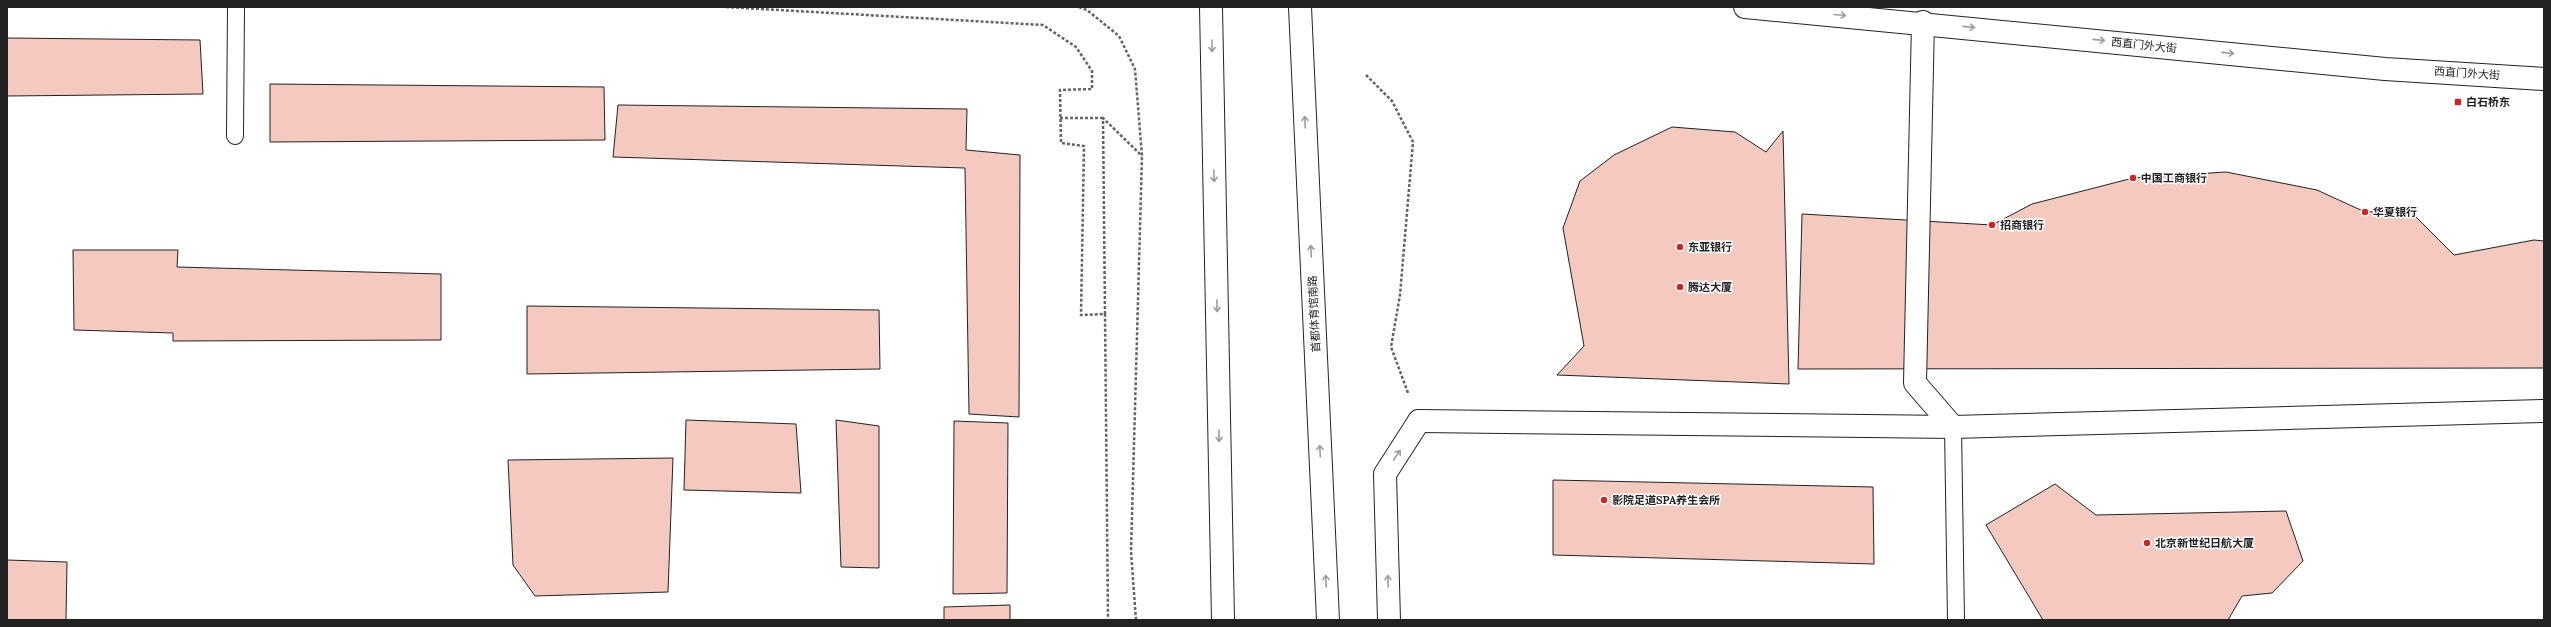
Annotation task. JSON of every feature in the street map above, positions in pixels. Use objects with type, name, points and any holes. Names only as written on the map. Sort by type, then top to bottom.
[{"type":"street","points":[[1211,7],[1223,617]]},
{"type":"street","name":"首都体育馆南路","points":[[1300,7],[1328,620]]},
{"type":"street","name":"西直门外大街","points":[[1745,7],[1892,13],[1923,22],[2385,69],[2544,79]]},
{"type":"street","points":[[1923,22],[1914,383],[1953,427]]},
{"type":"street","points":[[1389,620],[1385,474],[1419,421],[1953,427],[2544,411]]},
{"type":"lane","points":[[235,136],[236,7]]},
{"type":"lane","points":[[1953,427],[1956,620]]},
{"type":"path","points":[[726,7],[1043,25],[1076,48],[1092,71],[1092,89],[1060,90],[1061,143],[1084,146],[1081,315],[1105,314]]},
{"type":"path","points":[[1079,7],[1086,10],[1119,36],[1135,70],[1142,156],[1131,552],[1136,620]]},
{"type":"path","points":[[1366,75],[1392,101],[1413,142],[1400,295],[1391,348],[1419,421]]},
{"type":"path","points":[[1060,118],[1104,118],[1142,156]]},
{"type":"path","points":[[1104,118],[1108,620]]},
{"type":"building","points":[[7,38],[200,40],[203,94],[7,96]]},
{"type":"building","points":[[270,84],[604,87],[605,140],[270,142]]},
{"type":"building","points":[[618,105],[967,109],[966,150],[1020,155],[1019,417],[969,414],[965,168],[613,157]]},
{"type":"building","name":"腾达大厦","points":[[1672,127],[1735,132],[1766,152],[1783,131],[1789,384],[1557,375],[1584,346],[1563,228],[1580,181],[1614,155]]},
{"type":"building","points":[[2226,172],[2317,190],[2365,212],[2410,211],[2454,255],[2534,240],[2544,241],[2544,368],[1798,369],[1802,214],[1992,225],[2032,204],[2133,178]]},
{"type":"building","points":[[73,250],[178,250],[177,267],[441,274],[441,340],[173,341],[173,333],[74,330]]},
{"type":"building","points":[[527,306],[879,310],[880,369],[527,374]]},
{"type":"building","points":[[686,420],[796,424],[801,493],[684,490]]},
{"type":"building","points":[[836,420],[879,426],[879,568],[841,567]]},
{"type":"building","points":[[954,421],[1008,423],[1007,593],[953,594]]},
{"type":"building","points":[[673,458],[668,592],[535,596],[513,565],[508,460]]},
{"type":"building","points":[[1553,480],[1873,487],[1874,564],[1553,555]]},
{"type":"building","name":"北京新世纪日航大厦","points":[[2055,484],[2096,515],[2286,511],[2303,561],[2272,593],[2242,596],[2228,620],[2043,620],[1986,525]]},
{"type":"building","points":[[7,560],[67,562],[66,620],[7,620]]},
{"type":"building","points":[[1010,605],[1010,620],[944,620],[944,607]]},
{"type":"place","name":"白石桥东","points":[[2458,102]]},
{"type":"place","name":"中国工商银行","points":[[2133,178]]},
{"type":"place","name":"华夏银行","points":[[2365,212]]},
{"type":"place","name":"招商银行","points":[[1992,225]]},
{"type":"place","name":"东亚银行","points":[[1680,247]]},
{"type":"place","name":"腾达大厦","points":[[1680,287]]},
{"type":"place","name":"影院足道SPA养生会所","points":[[1604,500]]},
{"type":"place","name":"北京新世纪日航大厦","points":[[2147,543]]}]
